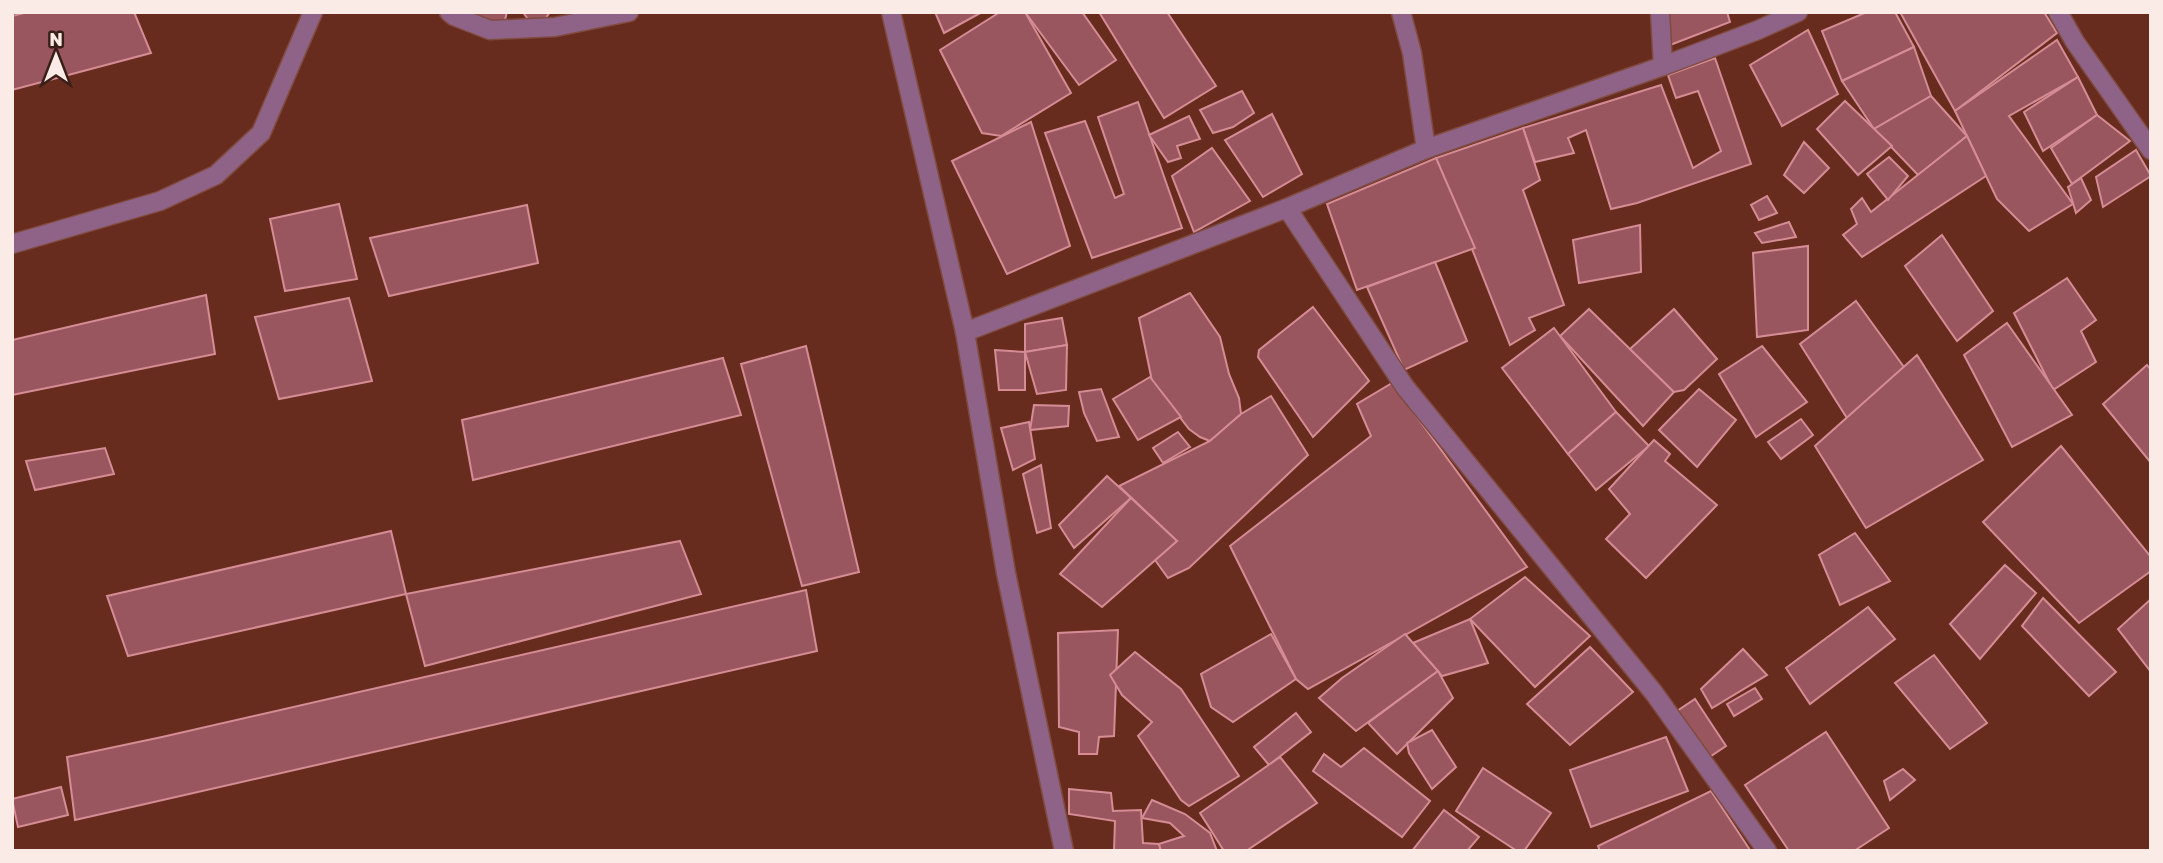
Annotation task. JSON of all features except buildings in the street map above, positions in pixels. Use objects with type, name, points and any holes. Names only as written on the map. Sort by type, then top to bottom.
[{"type":"street","points":[[12,244],[160,201],[216,175],[261,133],[313,12]]},
{"type":"street","points":[[449,12],[490,30],[555,27],[629,12]]},
{"type":"street","points":[[891,12],[965,332],[1006,573],[1064,851]]},
{"type":"street","points":[[1401,12],[1412,53],[1426,149]]},
{"type":"street","points":[[1660,12],[1663,66]]},
{"type":"street","points":[[965,332],[1287,208],[1426,149],[1663,66],[1758,30],[1797,12]]},
{"type":"street","points":[[2058,12],[2075,42],[2151,150]]},
{"type":"street","points":[[1287,208],[1405,387],[1654,693],[1767,851]]}]
